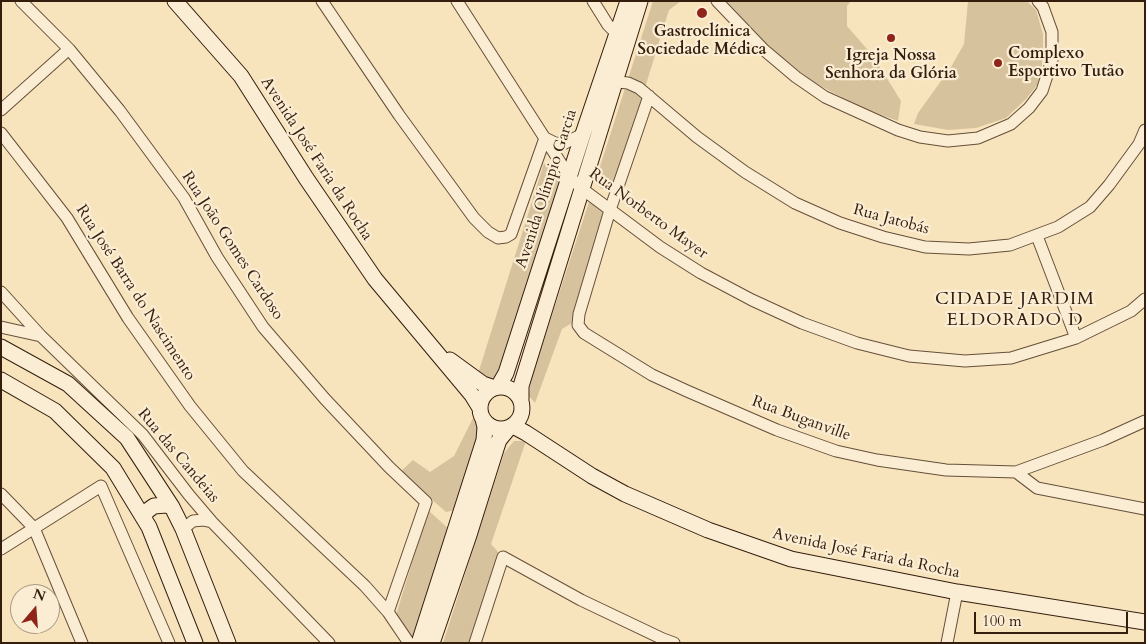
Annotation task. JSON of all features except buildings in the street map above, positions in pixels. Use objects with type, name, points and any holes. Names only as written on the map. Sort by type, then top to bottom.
[{"type":"street","name":"Rua João Gomes Cardoso","points":[[22,1],[69,49],[120,111],[184,198],[217,258],[263,327],[325,399],[426,502],[388,612]]},
{"type":"street","name":"Avenida José Faria da Rocha","points":[[175,1],[241,76],[306,178],[375,279],[477,401],[481,413]]},
{"type":"street","points":[[322,1],[399,115],[474,218],[488,232],[498,238],[511,234],[545,138],[562,144],[583,134]]},
{"type":"street","name":"Rua Norberto Mayer","points":[[457,1],[569,176],[581,188],[660,247],[701,273],[743,296],[802,323],[857,343],[909,356],[965,361],[1011,358],[1076,338],[1131,311],[1145,299]]},
{"type":"street","points":[[593,1],[608,25],[623,36],[640,1]]},
{"type":"street","points":[[602,1],[614,21],[620,1]]},
{"type":"street","name":"Avenida Olímpio Garcia","points":[[522,403],[521,386],[581,188],[608,81],[623,36],[628,1]]},
{"type":"street","points":[[717,1],[764,50],[796,77],[825,97],[898,130],[920,137],[948,141],[978,138],[1011,124],[1029,108],[1042,91],[1052,60],[1052,32],[1043,7],[1038,1]]},
{"type":"street","points":[[1,110],[69,49]]},
{"type":"street","name":"Avenida Olímpio Garcia","points":[[497,387],[506,373],[583,134],[608,81]]},
{"type":"street","name":"Rua Jatobás","points":[[608,81],[628,83],[638,88],[745,172],[795,203],[840,223],[883,237],[925,247],[969,249],[1010,245],[1058,227],[1090,207],[1110,185],[1139,144],[1145,130]]},
{"type":"street","points":[[610,210],[649,96]]},
{"type":"street","name":"Rua José Barra do Nascimento","points":[[1,133],[67,218],[128,318],[190,406],[243,471],[365,586],[388,612],[409,643]]},
{"type":"street","name":"Rua Buganville","points":[[610,210],[579,314],[578,325],[584,333],[635,365],[687,391],[777,430],[836,451],[878,460],[946,470],[1016,472],[1103,440],[1145,421]]},
{"type":"street","points":[[1037,236],[1076,338]]},
{"type":"street","name":"Rua das Candeias","points":[[1,292],[41,336],[143,435],[212,522],[329,643]]},
{"type":"street","points":[[1,327],[41,336]]},
{"type":"street","name":"Avenida José Faria da Rocha","points":[[424,338],[477,380],[483,384],[497,387]]},
{"type":"street","points":[[1,347],[68,384],[127,438],[172,507],[188,525]]},
{"type":"street","points":[[1,380],[55,411],[113,468],[149,527],[195,643]]},
{"type":"street","points":[[419,643],[484,440],[485,427],[481,413],[484,396],[497,387],[512,390],[522,403],[522,414],[519,421],[499,440],[432,643]]},
{"type":"street","name":"Avenida José Faria da Rocha","points":[[522,403],[530,423],[567,461]]},
{"type":"street","points":[[481,413],[487,424],[494,428],[501,430],[511,427]]},
{"type":"street","name":"Avenida José Faria da Rocha","points":[[511,427],[526,433],[567,461],[625,494],[736,541],[791,559],[956,592],[1145,622]]},
{"type":"street","points":[[1016,472],[1037,488],[1145,509]]},
{"type":"street","points":[[1,549],[101,486],[169,643]]},
{"type":"street","points":[[1,494],[34,528],[82,643]]},
{"type":"street","points":[[189,495],[188,525],[228,643]]},
{"type":"street","points":[[143,517],[154,506],[166,505],[172,507]]},
{"type":"street","points":[[188,525],[203,520],[212,522]]},
{"type":"street","points":[[475,643],[503,557],[581,600],[674,643]]},
{"type":"street","points":[[947,643],[956,592]]},
{"type":"shaded area","points":[[653,1],[681,1],[669,10],[615,185],[601,189],[596,179]]},
{"type":"shaded area","points":[[724,1],[851,1],[847,6],[847,26],[873,56],[901,101],[898,121],[862,108],[813,82],[767,45]]},
{"type":"shaded area","name":"Complexo Esportivo Tutão","points":[[968,1],[1027,1],[1036,10],[1043,34],[1043,59],[1038,84],[1026,99],[1006,118],[976,128],[948,130],[914,124],[918,113],[951,67],[964,44]]},
{"type":"shaded area","points":[[544,163],[561,182],[503,370],[493,382],[477,377]]},
{"type":"shaded area","points":[[589,202],[598,203],[606,212],[572,323],[562,329],[535,403],[529,396],[531,379]]},
{"type":"shaded area","points":[[473,418],[478,425],[480,440],[456,510],[446,512],[400,472],[413,460],[430,472],[454,456]]},
{"type":"shaded area","points":[[514,441],[526,441],[491,544],[499,553],[472,643],[443,643],[504,453]]},
{"type":"shaded area","points":[[428,510],[450,530],[415,641],[396,615]]},
{"type":"place","name":"Gastroclínica Sociedade Médica","points":[[702,13]]},
{"type":"place","name":"Igreja Nossa Senhora da Glória","points":[[891,38]]},
{"type":"place","name":"Complexo Esportivo Tutão","points":[[998,63]]},
{"type":"district","name":"CIDADE JARDIM ELDORADO D","points":[[1015,310]]}]
